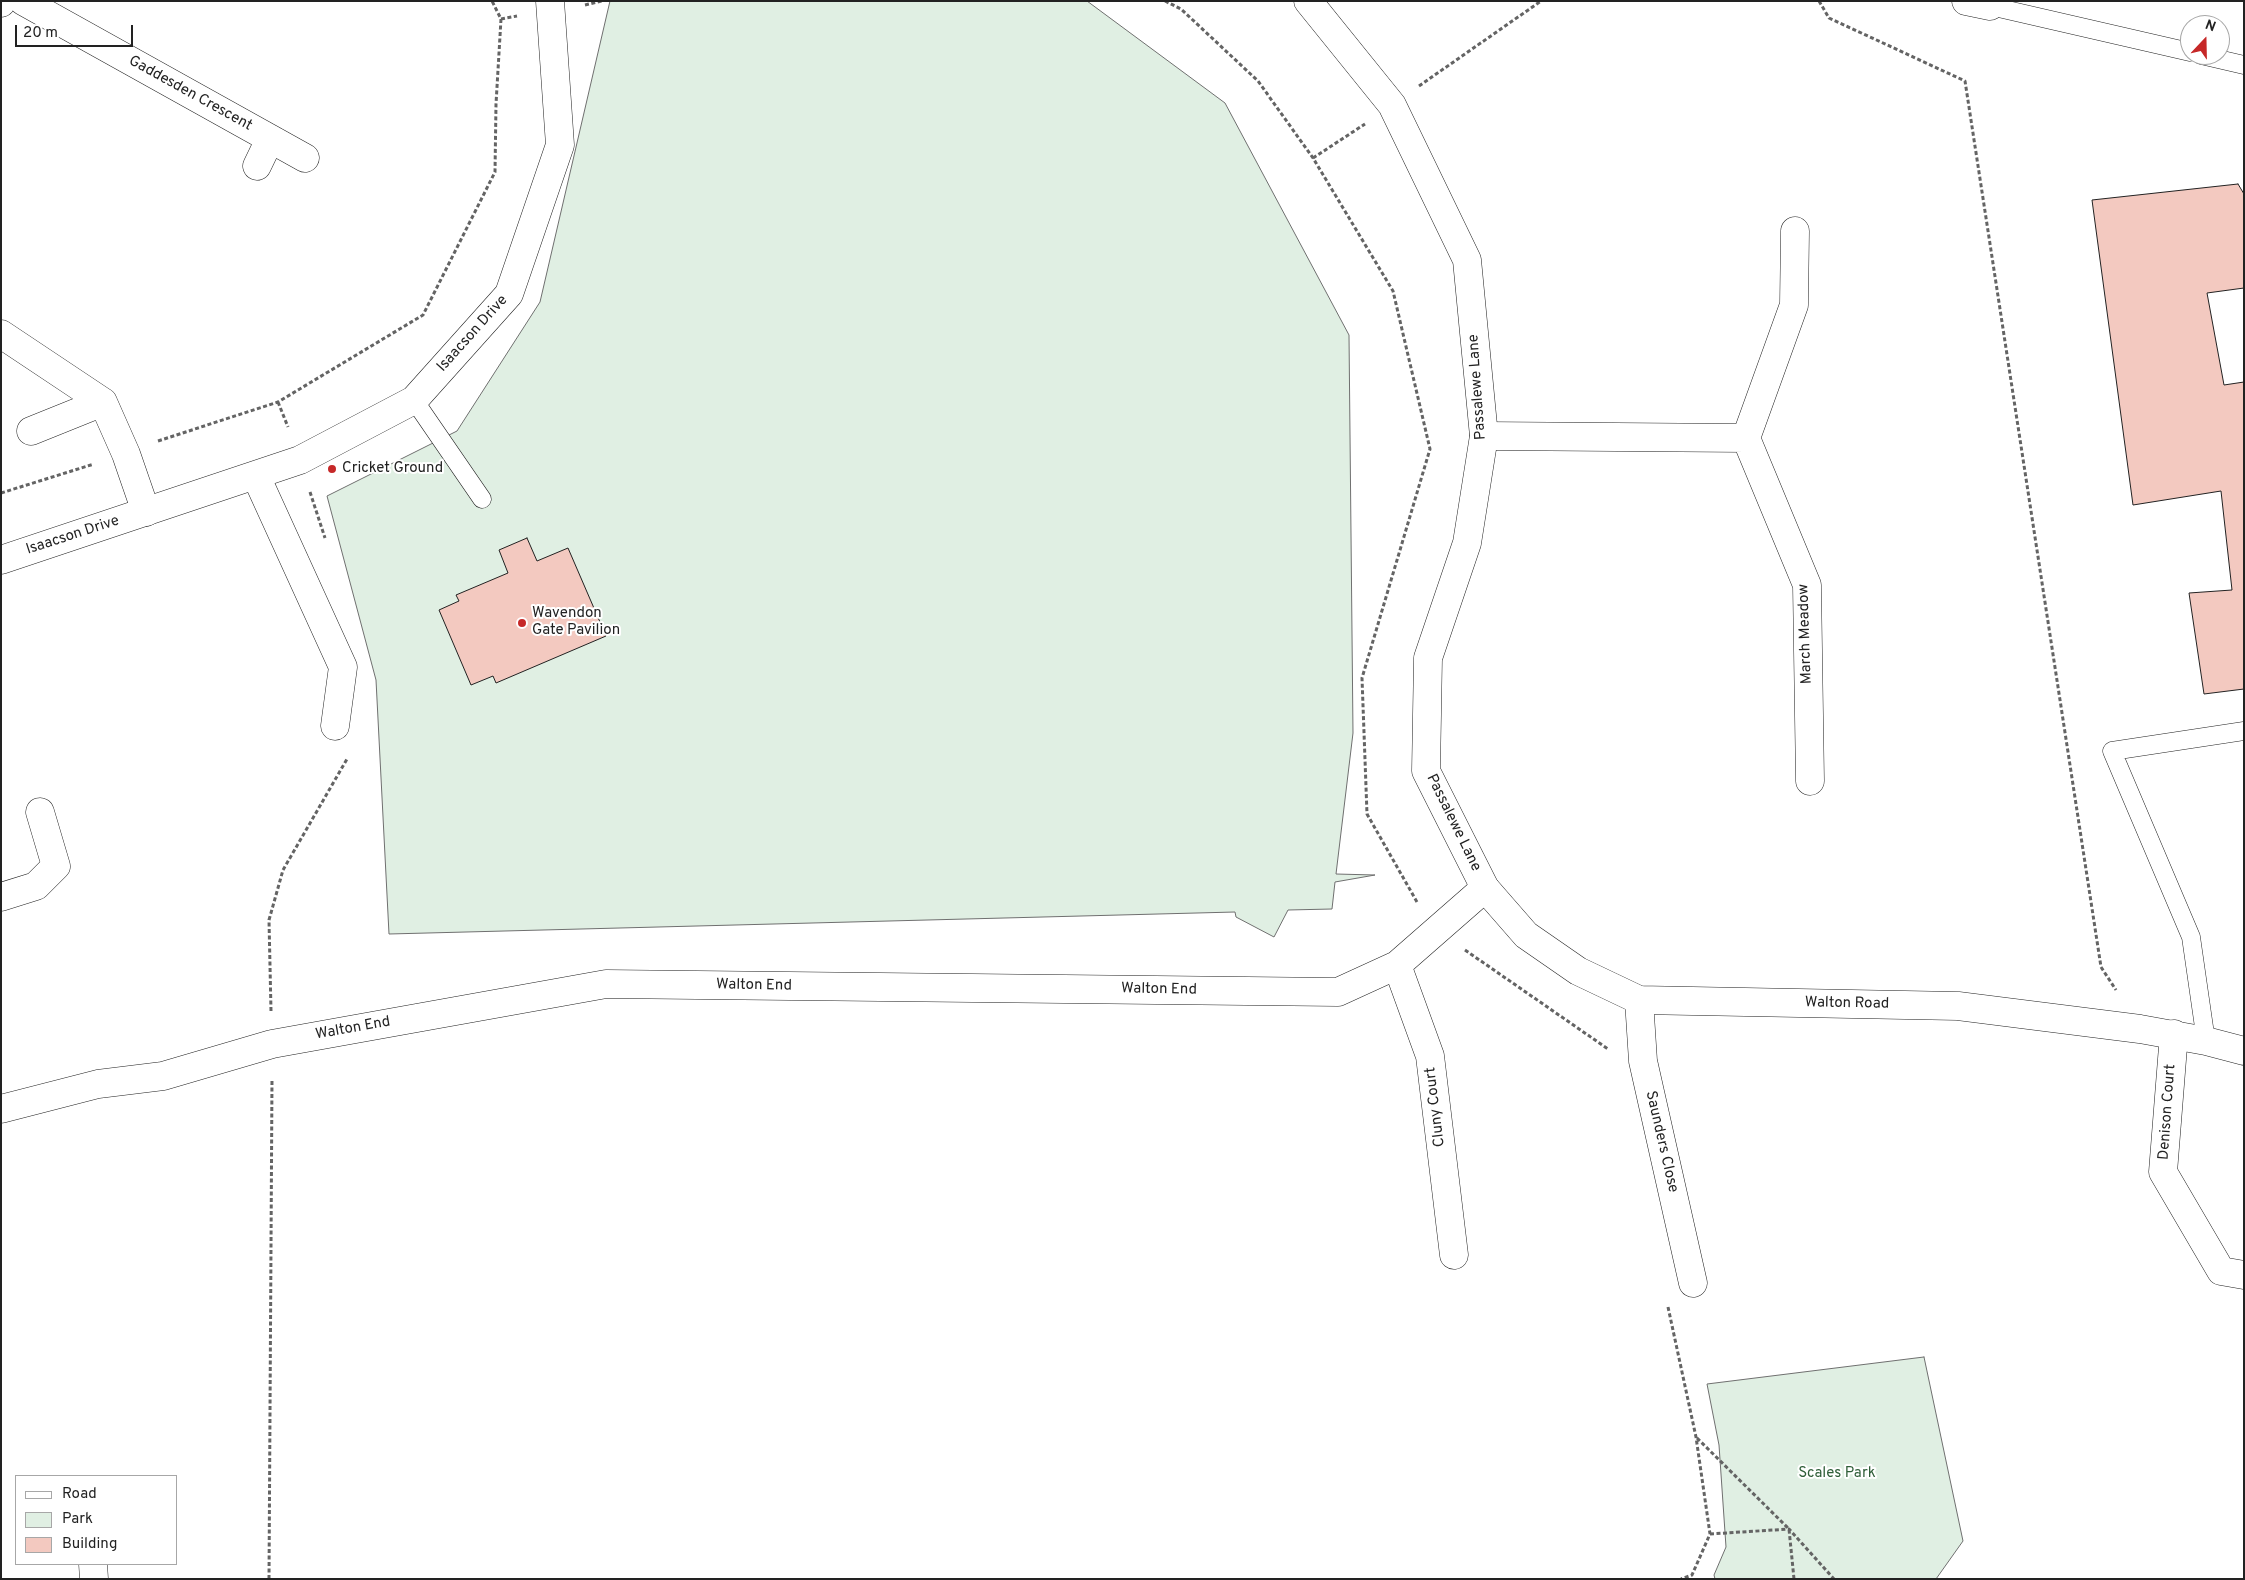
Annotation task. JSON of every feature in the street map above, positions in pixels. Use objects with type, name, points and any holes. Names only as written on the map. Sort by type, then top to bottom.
[{"type":"street","name":"Gaddesden Crescent","points":[[23,1],[305,158]]},
{"type":"street","name":"Isaacson Drive","points":[[1,560],[300,460],[414,400],[510,294],[560,145],[550,1]]},
{"type":"street","name":"Passalewe Lane","points":[[1308,1],[1392,105],[1467,260],[1484,436],[1467,543],[1428,658],[1426,771],[1485,888]]},
{"type":"street","points":[[257,166],[270,139]]},
{"type":"street","points":[[1484,436],[1746,438],[1794,305],[1794,230]]},
{"type":"street","points":[[1,334],[104,402],[126,454],[146,512]]},
{"type":"street","points":[[32,432],[104,402]]},
{"type":"street","name":"March Meadow","points":[[1746,438],[1807,585],[1810,781]]},
{"type":"street","points":[[256,476],[343,667],[335,726]]},
{"type":"street","points":[[1,897],[36,886],[56,866],[40,812]]},
{"type":"street","name":"Walton Road","points":[[1485,888],[1526,935],[1578,971],[1639,1000],[1958,1006],[2174,1034],[2244,1051]]},
{"type":"street","name":"Walton End","points":[[1,1108],[98,1084],[162,1076],[272,1044],[606,984],[1338,992],[1397,965],[1485,888]]},
{"type":"street","name":"Cluny Court","points":[[1397,965],[1430,1056],[1454,1254]]},
{"type":"street","name":"Saunders Close","points":[[1639,1000],[1643,1061],[1692,1283]]},
{"type":"street","name":"Denison Court","points":[[2174,1034],[2163,1172],[2221,1271],[2244,1275]]},
{"type":"street","points":[[93,1565],[94,1579]]},
{"type":"lane","points":[[1982,3],[2180,50]]},
{"type":"lane","points":[[2230,62],[2244,65]]},
{"type":"lane","points":[[414,400],[482,499]]},
{"type":"lane","points":[[2206,1041],[2191,937],[2112,751],[2244,731]]},
{"type":"path","points":[[1,494],[278,402],[423,315],[495,172],[496,104],[501,19],[492,1]]},
{"type":"path","points":[[1165,1],[1181,9],[1258,81],[1313,158],[1393,291],[1430,449],[1362,678],[1367,814],[1404,882],[1435,930],[1612,1052]]},
{"type":"path","points":[[1313,158],[1541,1]]},
{"type":"path","points":[[1819,1],[1829,18],[1965,81],[2101,967],[2140,1029]]},
{"type":"path","points":[[278,402],[300,460],[326,542]]},
{"type":"path","points":[[269,1579],[272,1044],[269,920],[283,870],[349,755]]},
{"type":"path","points":[[1667,1302],[1696,1437],[1710,1534],[1692,1575],[1682,1579]]},
{"type":"path","points":[[1696,1437],[1788,1529],[1834,1579]]},
{"type":"path","points":[[1710,1534],[1788,1529]]},
{"type":"path","points":[[1788,1529],[1794,1579]]},
{"type":"green space","points":[[610,1],[1087,1],[1225,103],[1349,335],[1353,733],[1336,874],[1375,875],[1335,882],[1332,909],[1288,910],[1274,937],[1236,917],[1235,912],[389,934],[376,680],[327,496],[457,431],[540,302]]},
{"type":"green space","name":"Scales Park","points":[[1924,1357],[1963,1541],[1936,1579],[1715,1579],[1714,1575],[1726,1547],[1719,1445],[1707,1384]]},
{"type":"building","points":[[2238,184],[2244,194],[2244,288],[2207,293],[2224,385],[2244,382],[2244,689],[2204,694],[2189,593],[2232,590],[2221,491],[2133,505],[2092,200]]},
{"type":"building","name":"Wavendon Gate Pavilion","points":[[527,538],[537,561],[568,548],[606,636],[496,683],[493,676],[471,685],[439,610],[459,601],[456,595],[508,573],[499,550]]},
{"type":"place","name":"Cricket Ground","points":[[332,469]]},
{"type":"place","name":"Wavendon Gate Pavilion","points":[[522,623]]}]
